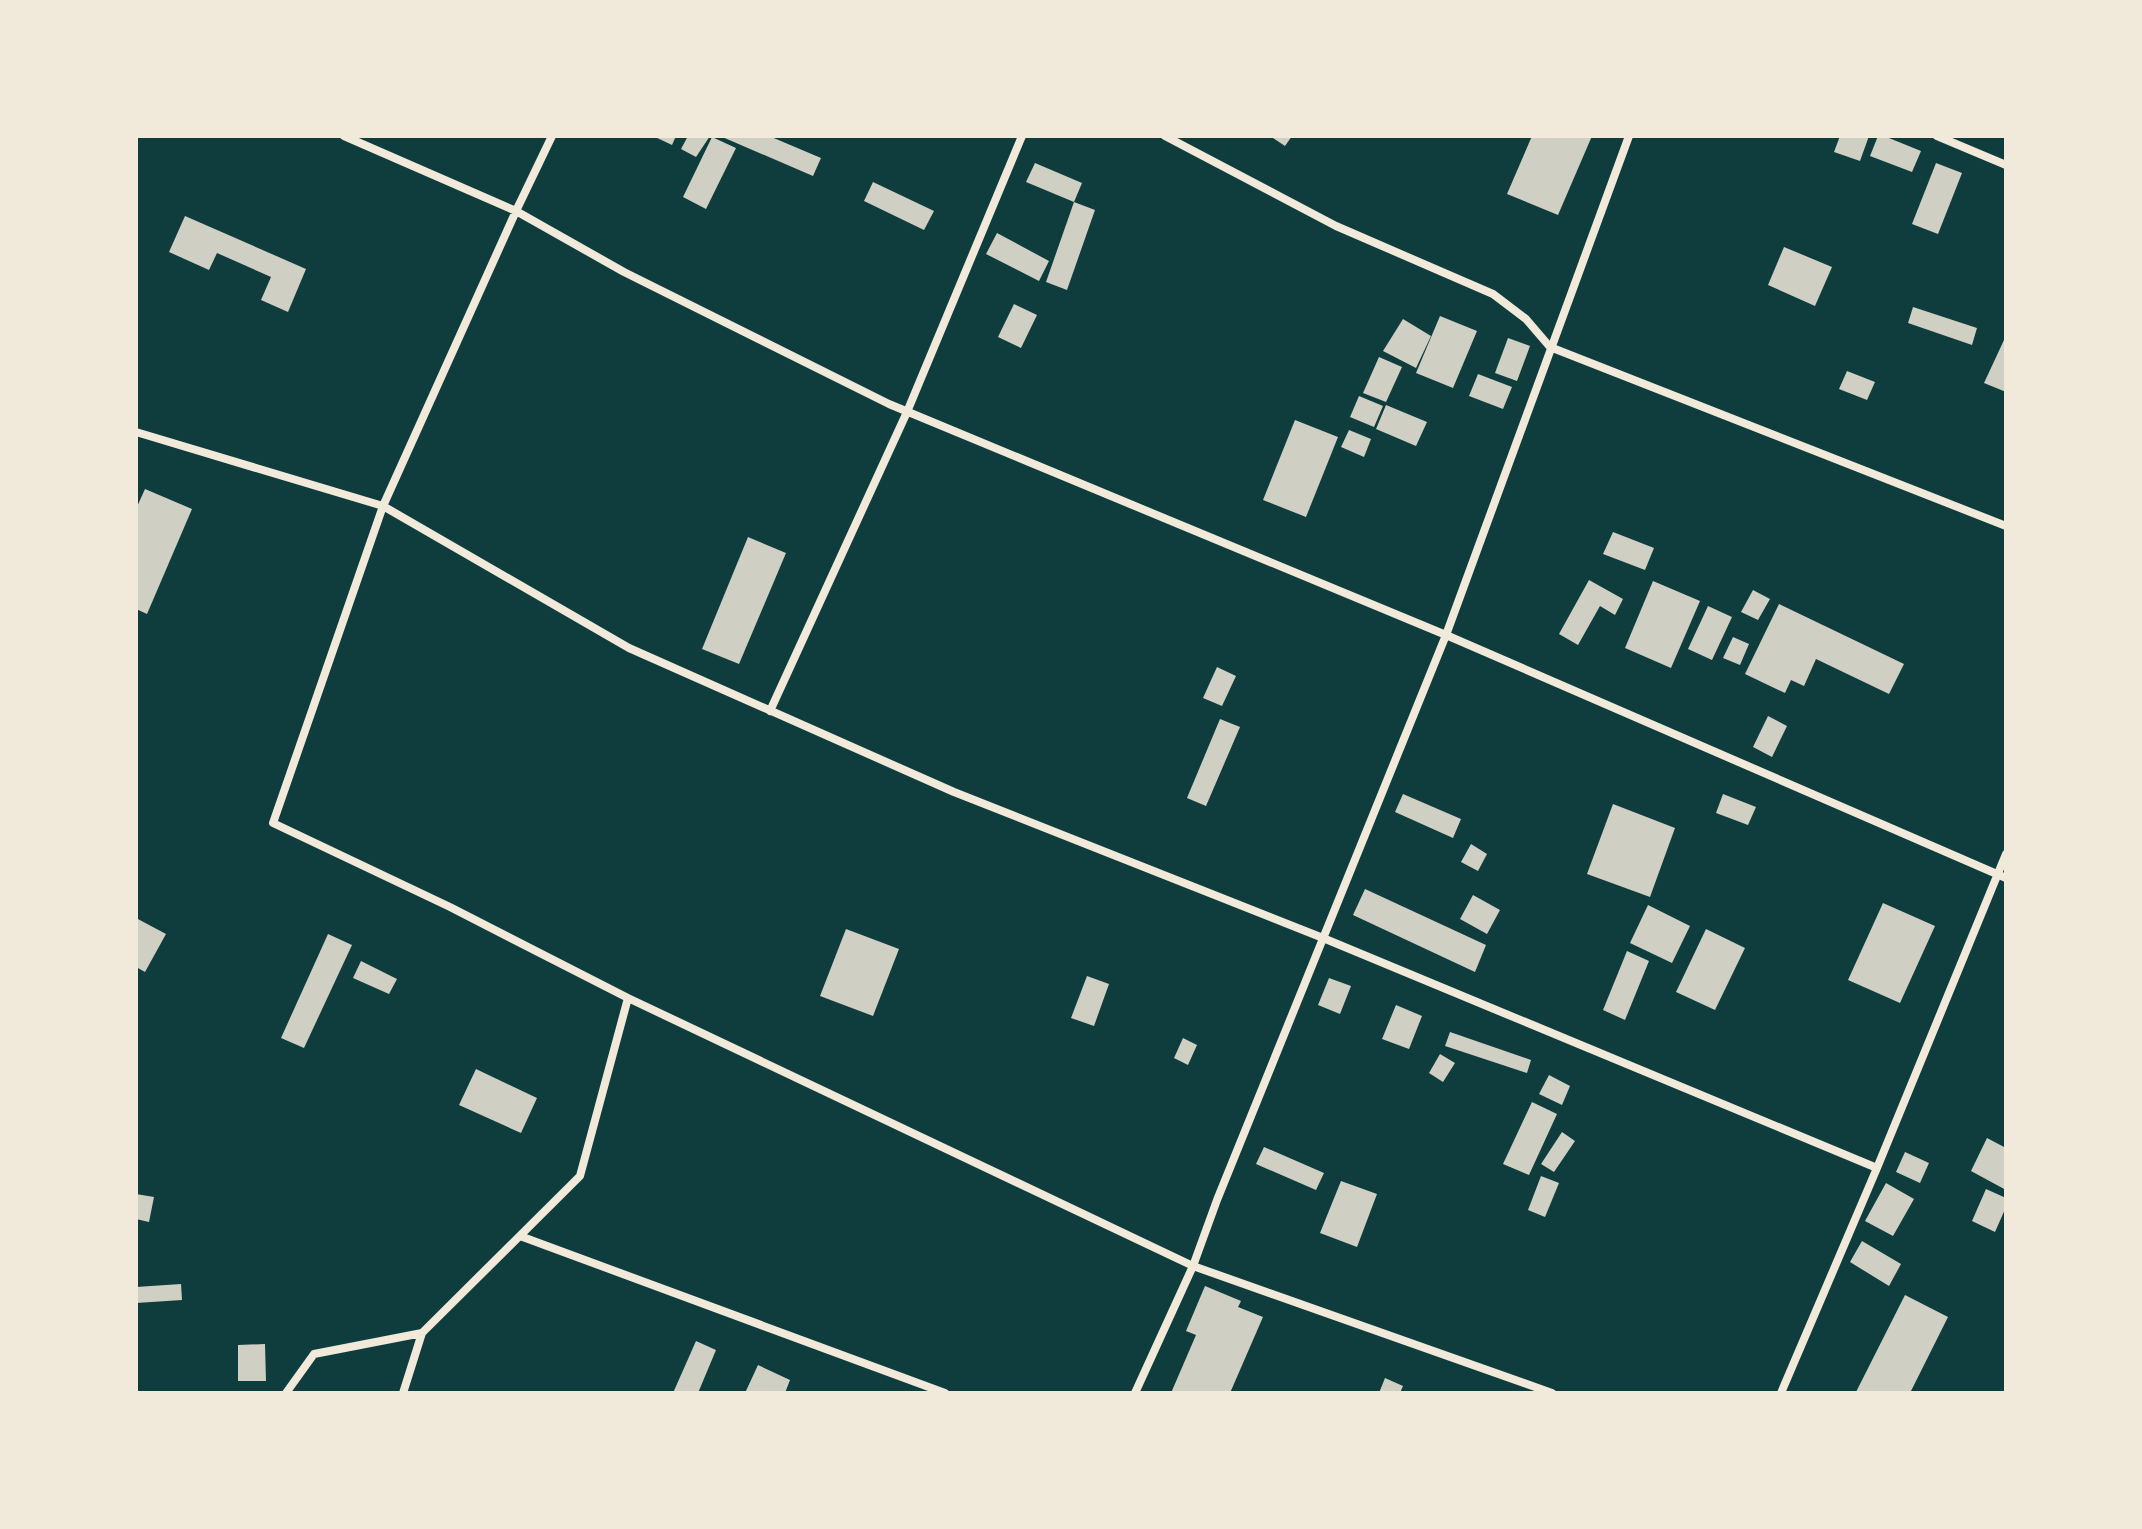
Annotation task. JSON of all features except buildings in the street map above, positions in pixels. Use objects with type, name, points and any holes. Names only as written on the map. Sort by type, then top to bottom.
[{"type":"street","points":[[344,136],[516,211],[624,272],[907,412],[1446,635],[2002,876]]},
{"type":"street","points":[[552,136],[383,506],[273,823],[450,907],[628,998],[1193,1266],[1552,1393]]},
{"type":"street","points":[[770,711],[907,412],[1022,136]]},
{"type":"street","points":[[1165,136],[1336,226],[1493,294],[1526,319],[1550,347],[2006,526]]},
{"type":"street","points":[[1135,1393],[1193,1266],[1446,635],[1629,136]]},
{"type":"street","points":[[1937,136],[2006,165]]},
{"type":"street","points":[[136,432],[383,506],[629,648],[770,711],[954,792],[1323,938],[1877,1168]]},
{"type":"street","points":[[1781,1393],[2002,876],[2006,854]]},
{"type":"street","points":[[403,1393],[422,1333],[580,1176],[628,998]]},
{"type":"street","points":[[520,1236],[945,1393]]},
{"type":"street","points":[[286,1393],[314,1354],[422,1333]]}]
